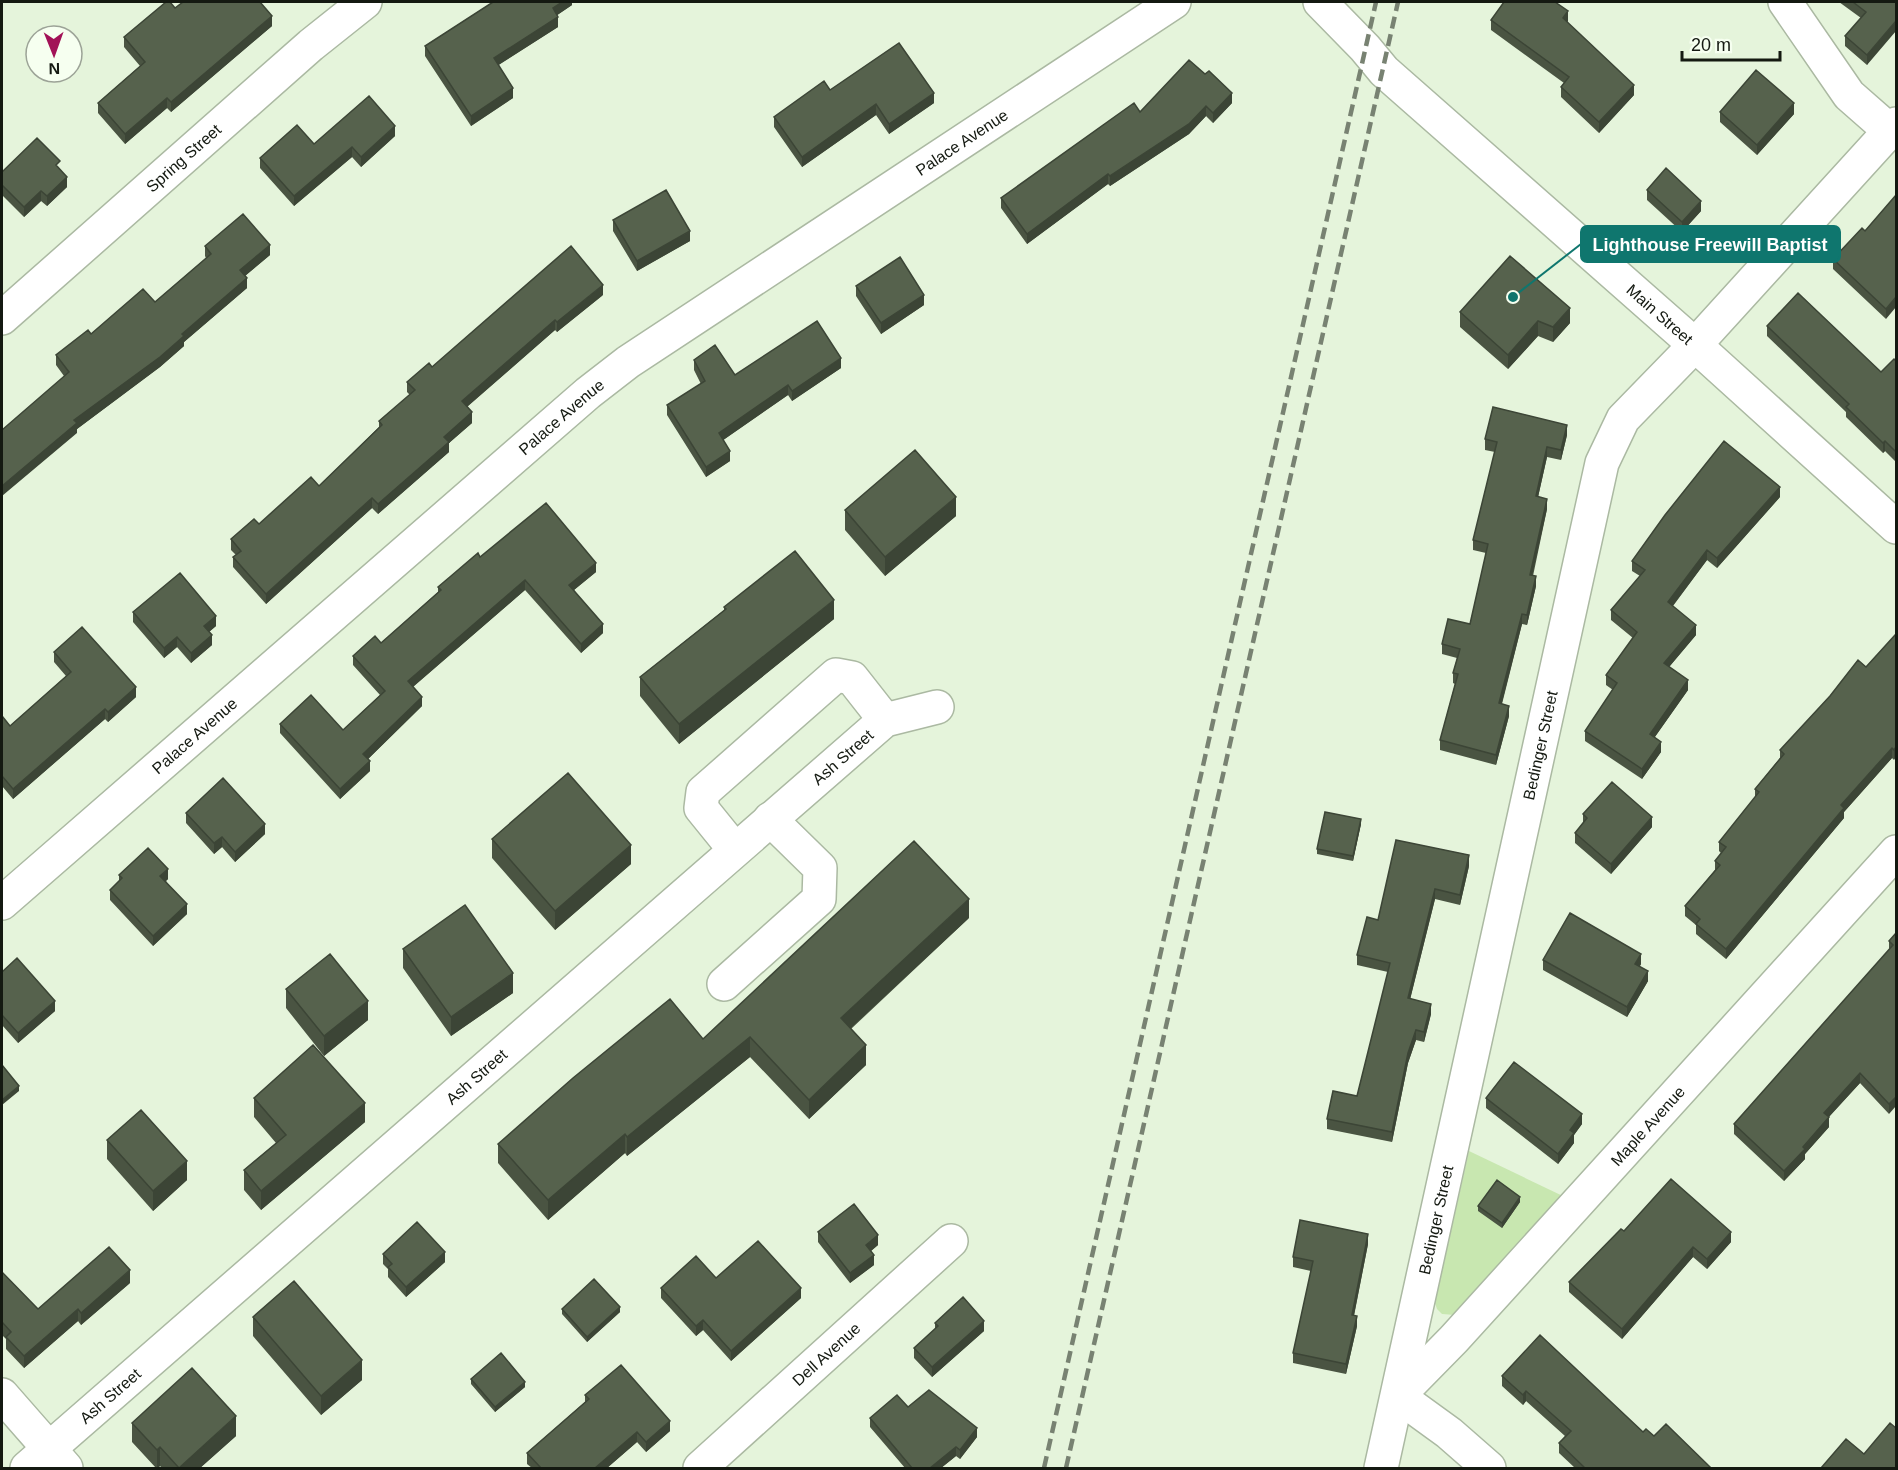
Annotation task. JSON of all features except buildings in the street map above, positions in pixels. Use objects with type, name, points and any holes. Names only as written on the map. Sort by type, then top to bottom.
[{"type":"street","name":"Spring Street","points":[[2,318],[310,45],[365,2]]},
{"type":"street","name":"Palace Avenue","points":[[2,903],[588,393],[638,356],[1174,2]]},
{"type":"street","name":"Main Street","points":[[1320,2],[1384,71],[1695,345],[1896,527]]},
{"type":"street","points":[[1785,2],[1850,95],[1893,127]]},
{"type":"street","name":"Bedinger Street","points":[[1381,1468],[1602,463],[1623,419],[1695,345],[1893,127]]},
{"type":"street","points":[[735,850],[701,808],[703,792],[836,675],[852,678],[885,720]]},
{"type":"street","name":"Ash Street","points":[[47,1462],[770,819],[885,720],[937,707]]},
{"type":"street","points":[[724,984],[819,899],[820,868],[770,819]]},
{"type":"street","name":"Maple Avenue","points":[[1398,1396],[1469,1322],[1896,852]]},
{"type":"street","name":"Dell Avenue","points":[[700,1468],[951,1241]]},
{"type":"street","points":[[2,1395],[47,1462]]},
{"type":"street","points":[[1398,1396],[1449,1433],[1489,1468]]},
{"type":"green space","points":[[1469,1151],[1567,1198],[1455,1315],[1442,1314],[1435,1303]]},
{"type":"railway","points":[[1044,1468],[1376,2]]},
{"type":"railway","points":[[1066,1468],[1398,2]]},
{"type":"place","name":"Lighthouse Freewill Baptist","points":[[1513,297]]}]
